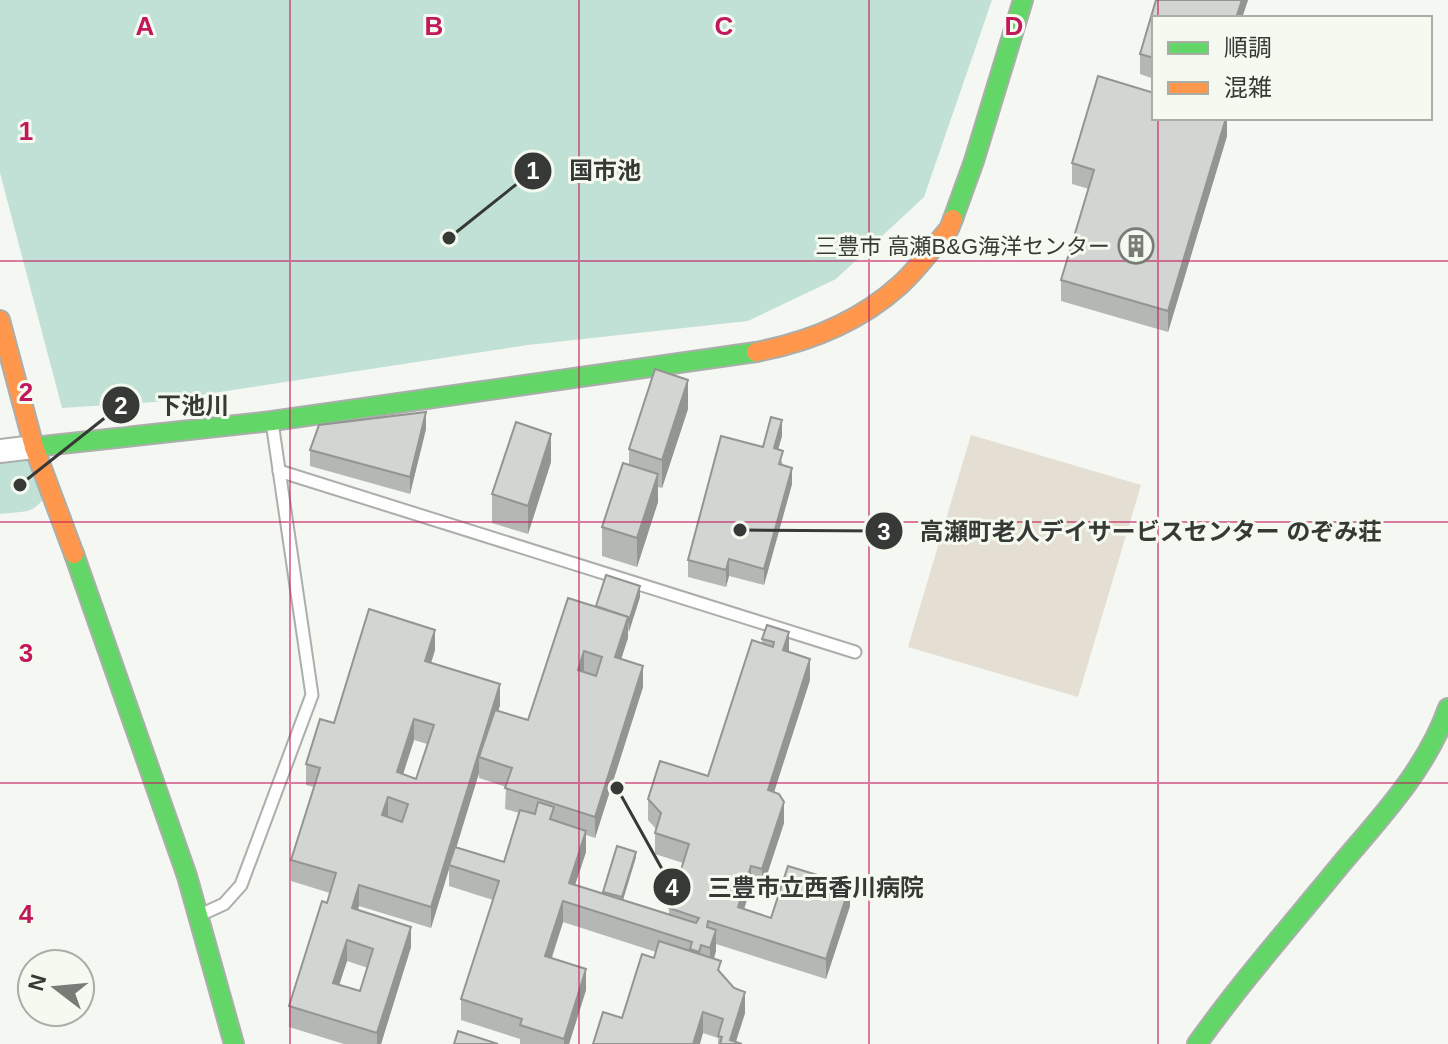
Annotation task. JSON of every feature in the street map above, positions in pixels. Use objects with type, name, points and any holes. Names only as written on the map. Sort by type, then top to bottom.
[{"type":"street","points":[[0,451],[272,421],[735,356],[793,345],[850,322],[901,285],[949,229],[974,161],[1023,0]]},
{"type":"street","points":[[0,320],[34,447],[182,861],[234,1044]]},
{"type":"street","points":[[1197,1044],[1424,762],[1443,727],[1448,708]]},
{"type":"lane","points":[[198,916],[224,904],[241,885],[312,695],[272,421]]},
{"type":"lane","points":[[279,471],[855,652]]},
{"type":"shaded area","points":[[0,0],[992,0],[924,197],[836,279],[748,321],[528,345],[155,402],[62,408],[0,173]]},
{"type":"shaded area","points":[[971,435],[1141,485],[1078,697],[908,647]]},
{"type":"building","points":[[1156,0],[1242,0],[1237,16],[1152,16],[1152,57],[1140,54]]},
{"type":"building","name":"三豊市 高瀬B&G海洋センター","points":[[1098,76],[1152,92],[1152,120],[1225,120],[1168,311],[1061,280],[1094,170],[1072,163]]},
{"type":"building","points":[[655,369],[688,380],[662,460],[629,449]]},
{"type":"building","points":[[426,412],[410,477],[310,450],[319,425]]},
{"type":"building","points":[[771,417],[782,420],[774,448],[783,451],[779,464],[792,468],[764,569],[729,559],[726,570],[688,560],[721,436],[763,447]]},
{"type":"building","points":[[516,422],[551,434],[528,506],[492,494]]},
{"type":"building","points":[[623,463],[658,474],[637,538],[602,527]]},
{"type":"building","points":[[606,575],[640,586],[629,621],[628,617],[596,606]]},
{"type":"building","points":[[568,598],[628,617],[615,657],[643,666],[595,817],[505,788],[512,768],[479,757],[495,710],[528,720]],"holes":[[[584,651],[602,657],[596,676],[578,670]]]},
{"type":"building","points":[[369,609],[435,630],[425,661],[500,684],[431,907],[359,885],[352,908],[411,927],[377,1033],[289,1006],[322,901],[327,903],[336,873],[291,860],[320,768],[306,764],[320,719],[334,723]],"holes":[[[414,719],[434,725],[416,779],[397,772]],[[388,797],[408,804],[402,822],[382,815]],[[347,940],[373,949],[360,991],[333,983]]]},
{"type":"building","points":[[767,625],[789,632],[783,650],[810,659],[768,790],[779,794],[784,802],[762,869],[751,866],[738,907],[771,918],[788,866],[850,885],[826,959],[708,921],[707,927],[716,930],[710,948],[701,945],[699,952],[690,949],[692,942],[563,901],[545,956],[586,969],[564,1039],[520,1025],[522,1019],[461,999],[499,881],[449,865],[455,847],[504,862],[520,810],[535,814],[538,802],[554,807],[550,819],[586,831],[569,883],[696,923],[699,918],[669,908],[689,844],[655,833],[661,813],[648,799],[660,761],[708,776],[752,640],[773,647],[774,642],[762,639]]},
{"type":"building","points":[[617,846],[636,852],[622,897],[603,892]]},
{"type":"building","points":[[659,941],[721,961],[718,970],[734,988],[745,992],[730,1040],[742,1044],[720,1044],[722,1037],[718,1036],[723,1019],[703,1012],[693,1044],[593,1044],[603,1012],[622,1018],[642,954],[654,958]]},
{"type":"building","points":[[458,1031],[498,1044],[454,1044]]},
{"type":"waterway","points":[[0,487],[20,485]]},
{"type":"traffic: fast","points":[[953,219],[1023,0]]},
{"type":"traffic: fast","points":[[34,447],[272,421],[756,352]]},
{"type":"traffic: fast","points":[[74,554],[187,876],[234,1044]]},
{"type":"traffic: fast","points":[[1197,1044],[1388,809],[1428,751],[1448,708]]},
{"type":"traffic: slow","points":[[756,352],[814,336],[868,310],[913,272],[949,229],[953,219]]},
{"type":"traffic: slow","points":[[0,320],[34,447],[74,554]]},
{"type":"place","name":"国市池","points":[[449,238]]},
{"type":"place","name":"三豊市 高瀬B&G海洋センター","points":[[1136,246]]},
{"type":"place","name":"下池川","points":[[20,485]]},
{"type":"place","name":"高瀬町老人デイサービスセンター のぞみ荘","points":[[740,530]]},
{"type":"place","name":"三豊市立西香川病院","points":[[617,788]]}]
